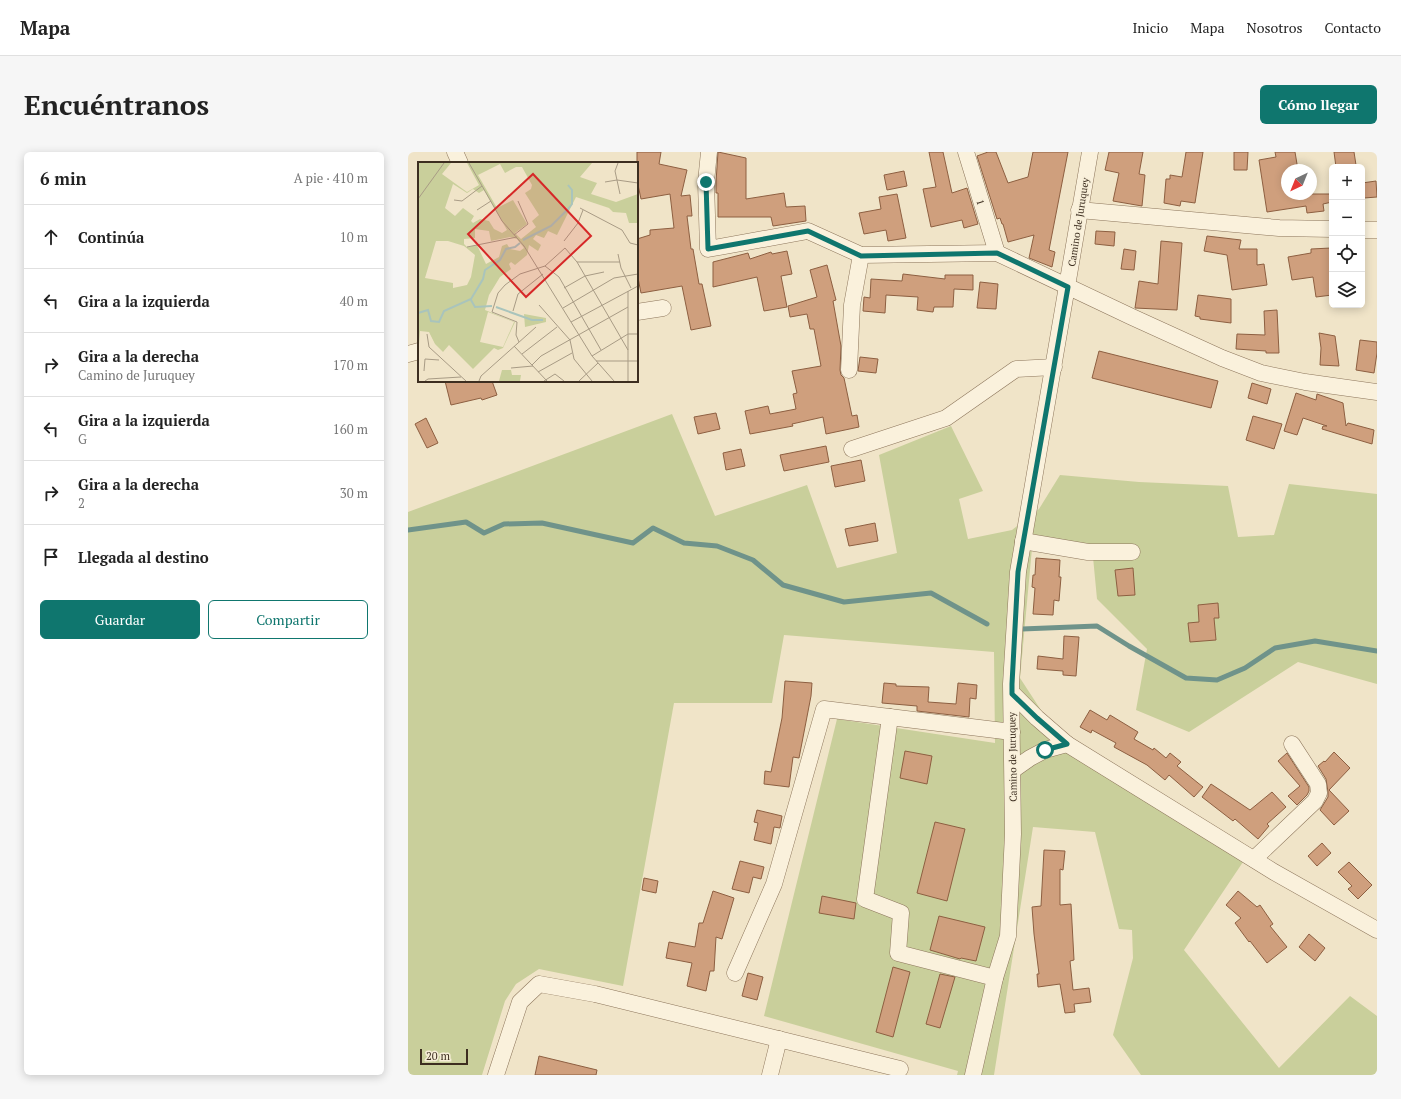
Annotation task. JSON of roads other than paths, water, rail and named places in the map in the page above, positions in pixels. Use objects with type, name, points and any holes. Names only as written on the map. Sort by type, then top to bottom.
[{"type":"street","points":[[455,152],[460,162]]},
{"type":"street","points":[[709,152],[706,182],[708,249],[808,231],[861,256],[997,253],[1222,358],[1261,373],[1305,382],[1377,392]]},
{"type":"street","name":"1","points":[[966,152],[997,253]]},
{"type":"street","name":"Camino de Juruquey","points":[[973,1075],[995,978],[1008,936],[1013,834],[1012,694],[1018,572],[1090,152]]},
{"type":"street","points":[[1079,210],[1280,228],[1329,229]]},
{"type":"street","points":[[1365,230],[1377,230]]},
{"type":"street","points":[[849,370],[852,305],[861,256]]},
{"type":"street","points":[[638,312],[663,308]]},
{"type":"street","points":[[408,354],[418,351]]},
{"type":"street","points":[[852,449],[946,418],[1016,369],[1054,367]]},
{"type":"street","points":[[1023,541],[1088,552],[1132,552]]},
{"type":"street","points":[[1012,694],[1067,744],[1254,859],[1377,930]]},
{"type":"street","points":[[735,973],[774,884],[824,708],[1012,732]]},
{"type":"street","points":[[890,717],[865,899],[901,912],[898,953],[995,978]]},
{"type":"street","points":[[1013,770],[1045,750],[1067,744]]},
{"type":"street","points":[[1254,859],[1315,801],[1319,793],[1318,784],[1292,744]]},
{"type":"street","points":[[496,1075],[520,1002],[539,984],[595,994],[900,1069]]},
{"type":"street","points":[[770,1075],[779,1039]]},
{"type":"waterway","points":[[408,530],[466,522],[484,533],[504,524],[542,523],[633,543],[653,528],[684,543],[717,546],[753,560],[783,585],[844,602],[931,593],[987,624]]},
{"type":"waterway","points":[[1022,629],[1097,626],[1186,678],[1217,680],[1245,668],[1275,648],[1315,641],[1377,651]]}]
